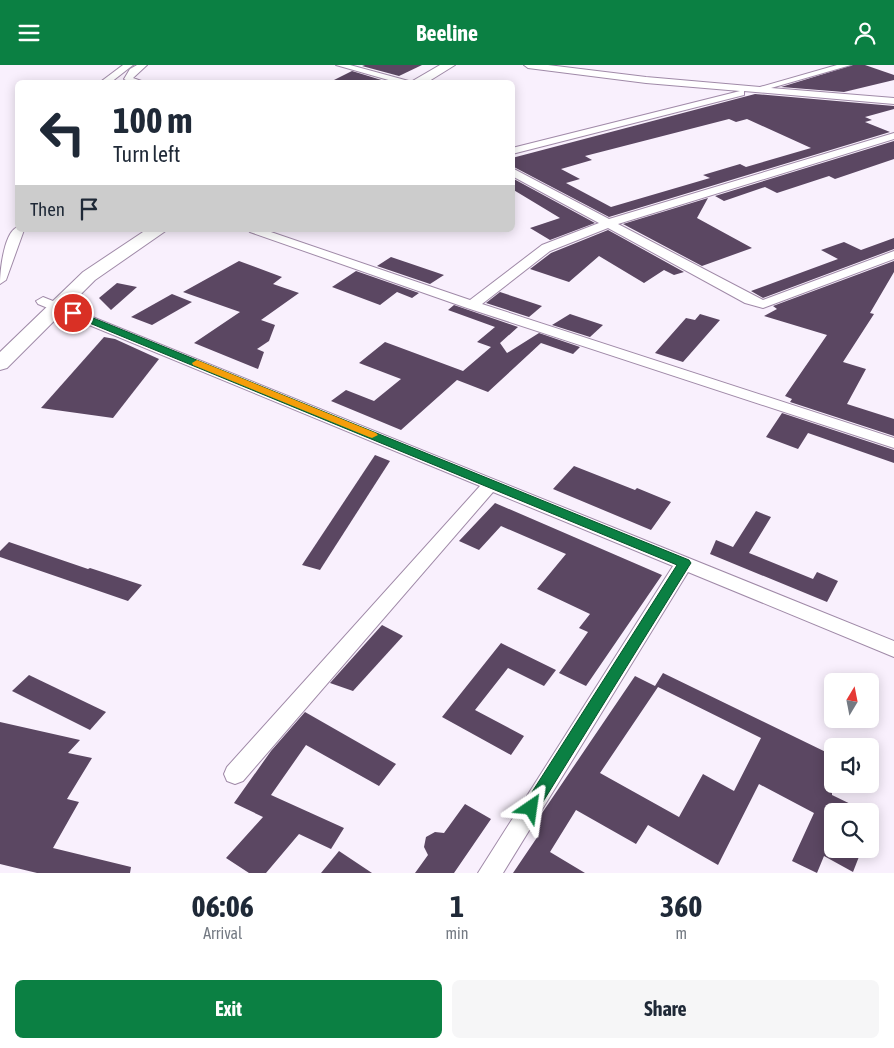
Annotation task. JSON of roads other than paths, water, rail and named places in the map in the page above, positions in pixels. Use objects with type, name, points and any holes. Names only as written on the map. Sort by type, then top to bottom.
[{"type":"main road","points":[[420,80],[449,65]]},
{"type":"main road","points":[[438,80],[466,65]]},
{"type":"main road","points":[[0,364],[90,260],[131,232]]},
{"type":"main road","points":[[0,344],[50,304],[155,232]]},
{"type":"street","points":[[107,80],[129,65]]},
{"type":"street","points":[[132,80],[128,79],[134,71],[143,65]]},
{"type":"street","points":[[340,65],[402,80]]},
{"type":"street","points":[[528,65],[751,91],[894,101]]},
{"type":"street","points":[[515,150],[847,65]]},
{"type":"street","points":[[472,305],[546,248],[609,223],[894,137]]},
{"type":"street","points":[[515,173],[750,300],[763,303],[894,255]]},
{"type":"street","points":[[0,280],[17,232]]},
{"type":"street","points":[[260,232],[472,305],[894,443]]},
{"type":"street","points":[[50,304],[894,649]]},
{"type":"street","points":[[235,774],[491,484]]},
{"type":"street","points":[[490,873],[684,563]]}]
